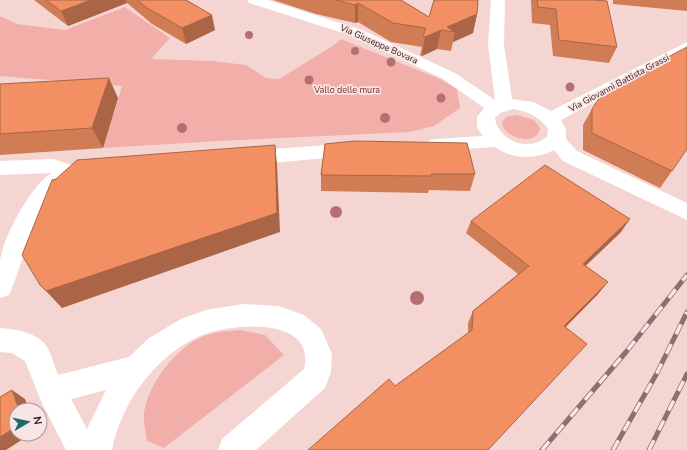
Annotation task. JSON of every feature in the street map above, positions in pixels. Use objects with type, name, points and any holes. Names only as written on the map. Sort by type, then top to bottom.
[{"type":"street","name":"Via Giuseppe Bovara","points":[[254,0],[357,33],[449,76],[495,110]]},
{"type":"street","points":[[498,0],[495,110],[486,129],[498,141],[516,149],[526,151],[544,148],[556,140]]},
{"type":"street","name":"Via Giovanni Battista Grassi","points":[[550,118],[569,110],[687,47]]},
{"type":"street","points":[[498,141],[457,145],[420,145],[459,133],[495,110],[524,105],[542,112],[550,118],[557,129],[556,140],[570,156],[687,212]]},
{"type":"street","points":[[229,159],[367,149]]},
{"type":"street","points":[[0,168],[53,166],[72,172]]},
{"type":"street","points":[[0,288],[33,206],[43,192],[62,175],[72,172],[114,167]]},
{"type":"street","points":[[96,450],[103,424],[118,392],[137,368],[156,349],[178,334],[197,325],[218,318],[250,315],[272,317],[300,327],[314,340],[318,353],[319,370],[315,378],[233,450]]},
{"type":"street","points":[[0,340],[16,341],[35,352],[51,391],[82,450]]},
{"type":"street","points":[[51,391],[137,368]]},
{"type":"green space","name":"Vallo delle mura","points":[[125,7],[170,38],[151,59],[212,61],[246,65],[266,78],[279,79],[331,47],[341,39],[440,79],[457,89],[460,108],[434,126],[410,132],[103,148],[122,86],[0,76],[0,16],[17,24],[65,30]]},
{"type":"green space","points":[[517,115],[534,120],[540,128],[538,134],[528,139],[521,139],[508,133],[504,129],[502,123],[503,121],[510,116]]},
{"type":"green space","points":[[241,330],[265,335],[284,355],[164,448],[147,441],[144,413],[147,401],[159,376],[167,365],[177,354],[199,338],[214,333]]},
{"type":"building","points":[[46,0],[91,0],[61,11]]},
{"type":"building","points":[[137,0],[186,0],[212,15],[182,28],[147,8]]},
{"type":"building","points":[[336,0],[401,0],[429,17],[434,0],[478,0],[477,14],[447,27],[455,32],[441,30],[425,37],[423,36],[426,28],[393,23],[358,3],[355,5]]},
{"type":"building","points":[[537,0],[607,1],[617,47],[559,40],[556,9],[538,7]]},
{"type":"building","points":[[687,47],[687,149],[672,171],[592,133],[592,109],[604,91]]},
{"type":"building","points":[[109,78],[92,128],[0,134],[0,84]]},
{"type":"building","points":[[354,141],[467,143],[475,174],[431,174],[431,176],[321,175],[325,144]]},
{"type":"building","points":[[275,145],[277,213],[46,291],[40,285],[22,255],[52,180],[56,179],[77,160]]},
{"type":"building","points":[[545,165],[630,219],[583,264],[608,282],[564,326],[587,344],[488,450],[308,450],[389,379],[395,386],[472,330],[473,311],[529,266],[471,221]]},
{"type":"building","points":[[12,390],[16,402],[8,402],[8,432],[0,437],[0,397]]},
{"type":"railway","points":[[542,450],[626,352],[687,275]]},
{"type":"railway","points":[[613,450],[657,373],[687,312]]},
{"type":"railway","points":[[649,450],[687,374]]}]
